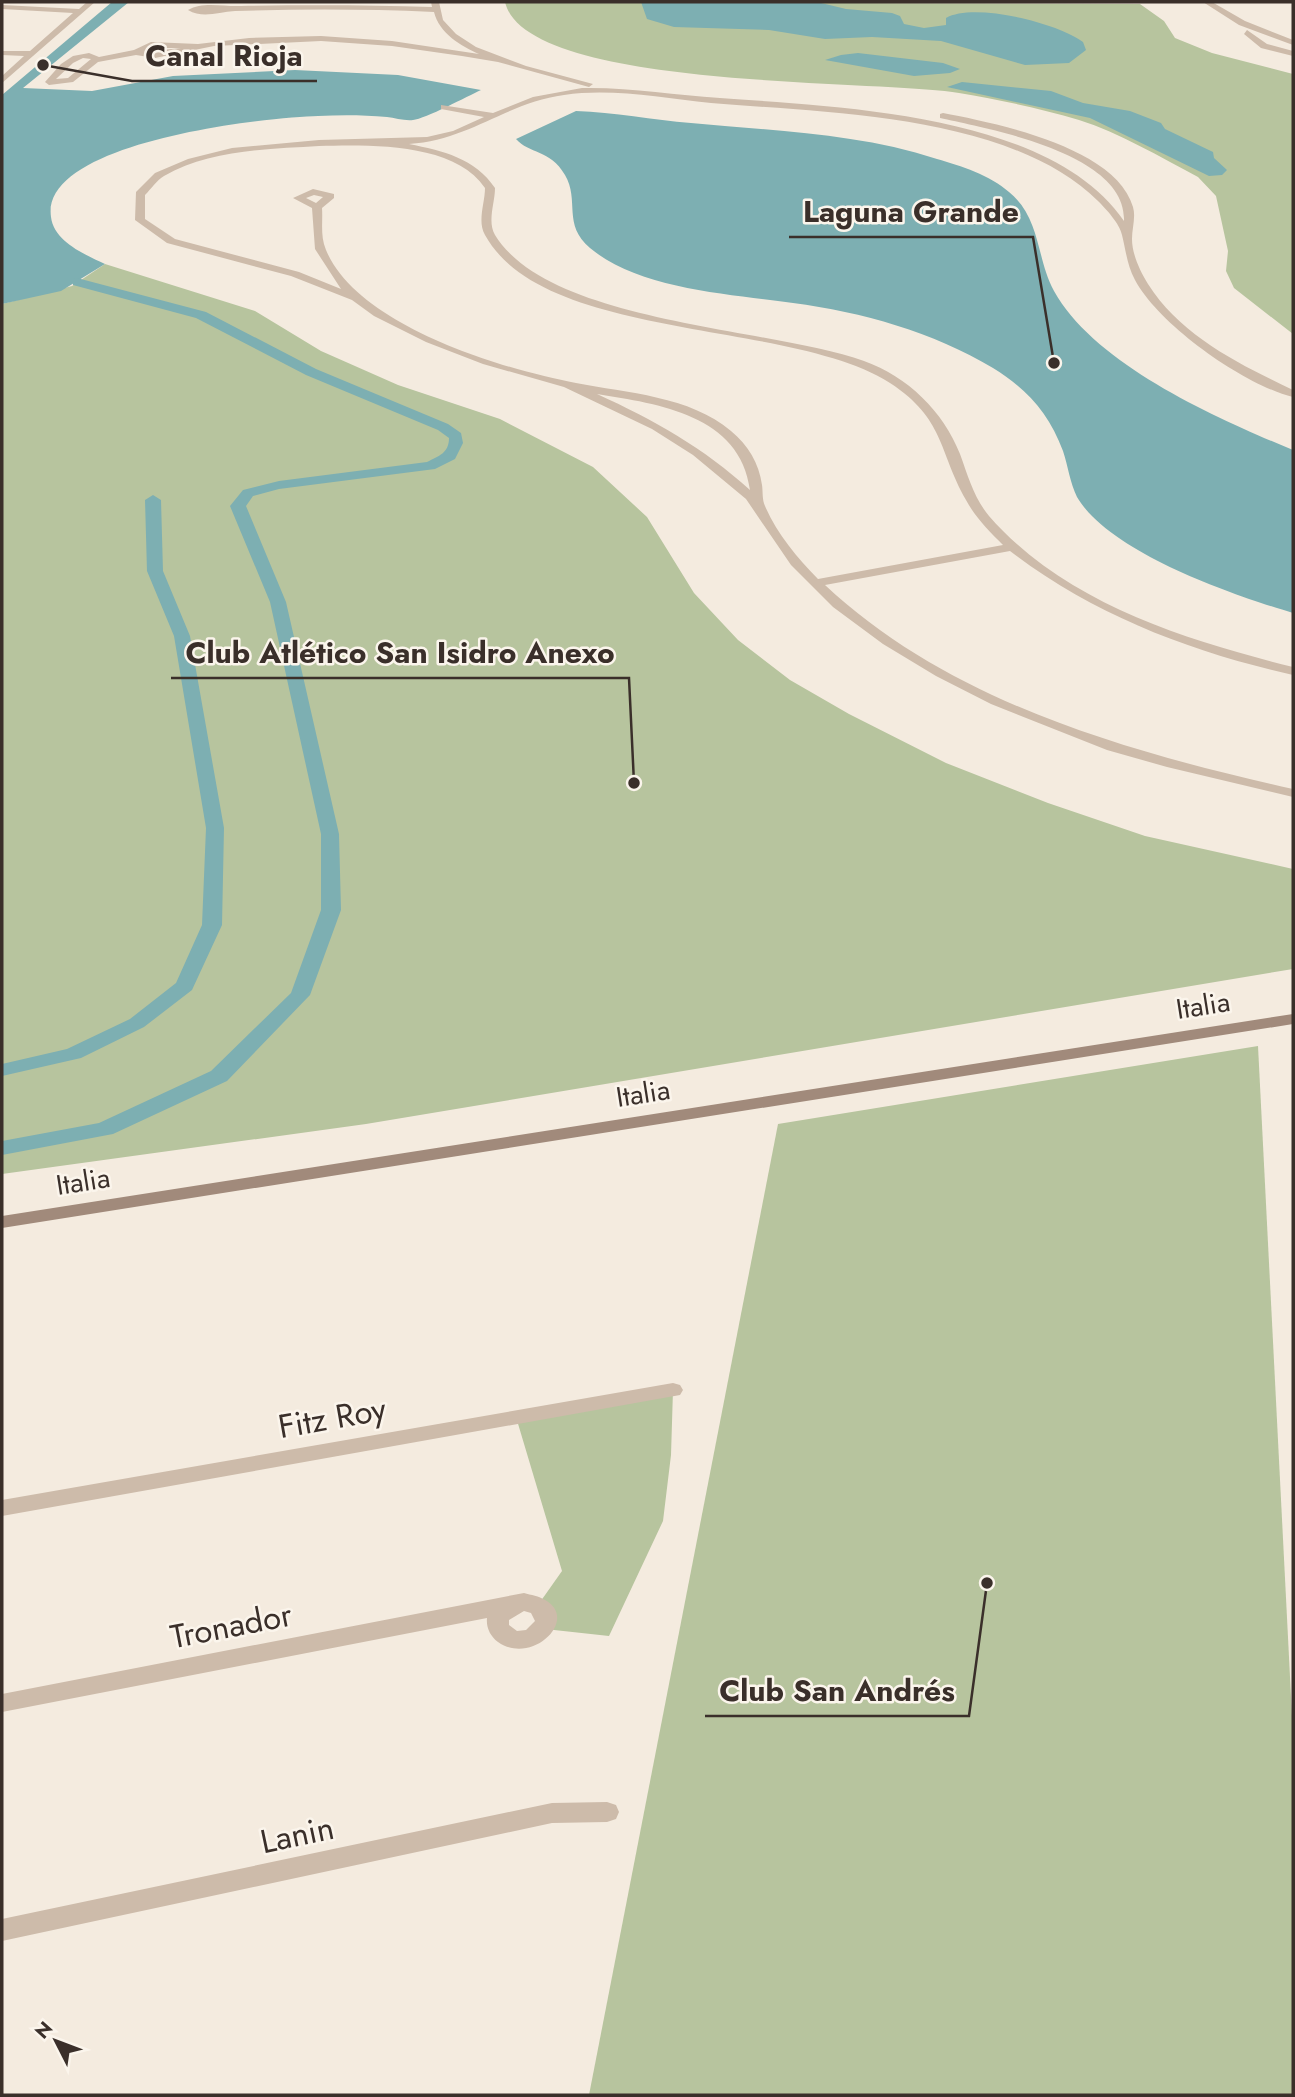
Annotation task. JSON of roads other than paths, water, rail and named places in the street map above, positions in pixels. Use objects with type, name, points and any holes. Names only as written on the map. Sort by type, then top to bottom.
[{"type":"street","points":[[2,80],[90,2]]},
{"type":"street","points":[[1207,2],[1242,23],[1293,43]]},
{"type":"street","points":[[223,9],[435,6],[450,32],[496,60]]},
{"type":"street","points":[[2,7],[78,11]]},
{"type":"street","points":[[1242,23],[1250,36],[1264,46],[1293,54]]},
{"type":"street","points":[[1250,36],[1268,34]]},
{"type":"street","points":[[95,60],[92,55],[75,58],[49,82],[70,80],[95,60],[136,52],[151,45],[196,46],[314,40],[440,48],[626,91]]},
{"type":"street","points":[[440,48],[467,44]]},
{"type":"street","points":[[2,53],[31,54]]},
{"type":"street","points":[[527,69],[543,83],[575,91],[626,91],[894,110],[964,120],[1037,141],[1091,166],[1106,176],[1122,194],[1131,212],[1126,232],[1132,265],[1171,318],[1209,349],[1293,394]]},
{"type":"street","points":[[534,98],[543,83],[557,77]]},
{"type":"street","points":[[412,145],[455,133],[534,98],[593,85]]},
{"type":"street","points":[[796,105],[928,124],[1007,146],[1066,173],[1097,195],[1126,232]]},
{"type":"street","points":[[444,107],[492,116]]},
{"type":"street","points":[[885,116],[884,111],[894,110]]},
{"type":"street","points":[[454,159],[445,147],[446,140],[455,133]]},
{"type":"street","points":[[1007,146],[1010,140],[1037,141],[1042,146],[1038,149],[1017,150]]},
{"type":"street","points":[[445,147],[294,142],[224,152],[188,163],[159,177],[138,198],[137,213],[140,220],[164,237],[189,247],[295,274],[357,299],[441,344],[568,385],[666,431],[725,473],[758,505],[782,545],[814,583],[893,645],[968,687],[1070,731],[1183,768],[1293,793]]},
{"type":"street","points":[[412,145],[454,159],[478,172],[487,182],[491,193],[485,220],[495,244],[506,257],[544,282],[621,311],[762,340],[835,364],[876,383],[939,426],[953,452],[968,497],[1011,547],[1041,570],[1075,590],[1147,624],[1210,647],[1293,671]]},
{"type":"street","points":[[430,152],[445,147]]},
{"type":"street","points":[[1097,195],[1122,194]]},
{"type":"street","points":[[317,207],[317,236],[329,264],[357,299]]},
{"type":"street","points":[[295,274],[313,271],[329,264]]},
{"type":"street","points":[[568,385],[633,396],[682,409],[721,429],[743,449],[754,469],[758,505]]},
{"type":"street","points":[[613,405],[617,398],[633,396]]},
{"type":"street","points":[[725,473],[740,474],[754,469]]},
{"type":"street","points":[[814,583],[1011,547]]},
{"type":"street","name":"Italia","points":[[2,1222],[1293,1019]]},
{"type":"street","name":"Fitz Roy","points":[[2,1508],[673,1390]]},
{"type":"street","name":"Tronador","points":[[2,1703],[472,1612],[509,1605],[524,1602],[538,1605],[546,1616],[545,1629],[533,1638],[517,1640],[509,1637],[488,1618],[472,1612]]},
{"type":"street","points":[[499,1628],[499,1615],[509,1605]]},
{"type":"street","name":"Lanin","points":[[2,1930],[552,1813],[607,1812]]},
{"type":"water","points":[[112,2],[129,2],[23,88],[92,91],[173,76],[295,70],[398,75],[481,90],[419,119],[344,115],[254,122],[162,138],[117,152],[81,169],[57,191],[51,217],[53,226],[64,240],[80,252],[105,264],[61,291],[2,304],[2,95]]},
{"type":"water","points":[[641,2],[817,2],[846,9],[892,13],[900,16],[904,24],[924,28],[946,25],[946,18],[959,14],[995,14],[1055,28],[1083,42],[1086,50],[1069,63],[1025,65],[941,41],[872,37],[825,39],[769,30],[674,27],[647,19]]},
{"type":"water","points":[[858,53],[943,63],[960,69],[950,73],[914,76],[825,60]]},
{"type":"water","points":[[962,82],[1051,91],[1083,103],[1130,111],[1161,123],[1165,129],[1213,152],[1214,158],[1227,170],[1222,175],[1209,176],[1090,118],[947,87]]},
{"type":"water","points":[[576,111],[846,138],[907,150],[956,165],[1001,186],[1019,202],[1027,214],[1054,291],[1073,318],[1098,343],[1128,366],[1195,406],[1293,450],[1293,613],[1207,583],[1144,554],[1116,536],[1093,517],[1077,497],[1057,437],[1036,403],[1005,376],[970,355],[922,334],[871,318],[819,307],[715,293],[660,281],[634,273],[590,248],[576,230],[571,194],[565,175],[553,161],[516,139]]},
{"type":"waterway","points":[[2,1148],[105,1129],[219,1076],[300,995],[331,910],[330,834],[278,602],[238,506],[248,493],[279,485],[430,466],[450,456],[456,443],[456,436],[443,427],[311,372],[201,315],[77,282]]},
{"type":"waterway","points":[[2,1070],[74,1054],[137,1023],[185,986],[212,925],[215,828],[182,636],[155,571],[153,500]]},
{"type":"place","name":"Canal Rioja","points":[[43,65]]},
{"type":"place","name":"Laguna Grande","points":[[1054,363]]},
{"type":"place","name":"Club Atlético San Isidro Anexo","points":[[634,783]]},
{"type":"place","name":"Club San Andrés","points":[[987,1583]]}]
